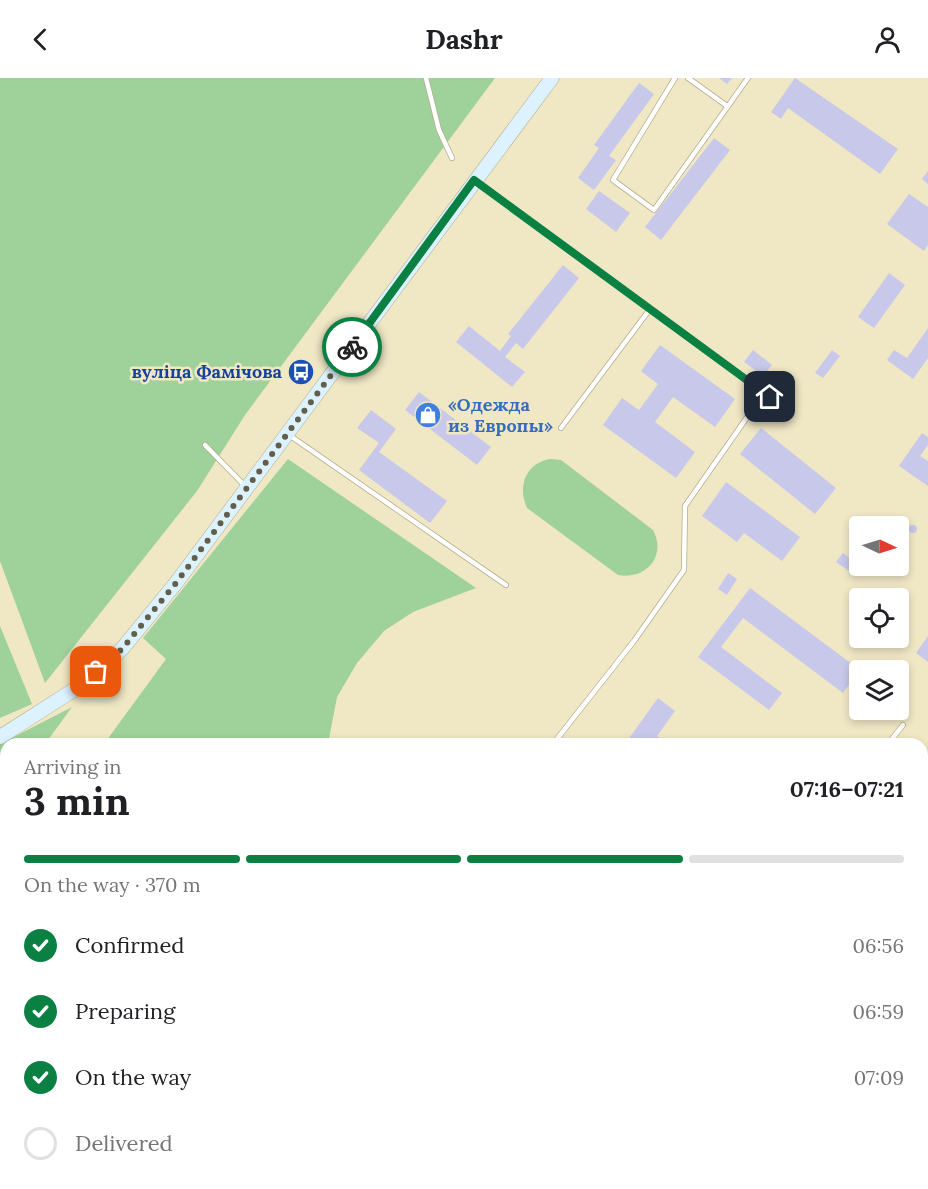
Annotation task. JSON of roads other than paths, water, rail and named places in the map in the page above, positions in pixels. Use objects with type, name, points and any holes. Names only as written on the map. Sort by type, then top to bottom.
[{"type":"main road","points":[[0,737],[83,684],[122,649],[176,583],[552,78]]},
{"type":"lane","points":[[426,78],[440,130],[452,158]]},
{"type":"lane","points":[[675,78],[613,180],[654,210],[748,78]]},
{"type":"lane","points":[[688,78],[727,106]]},
{"type":"lane","points":[[474,180],[770,397]]},
{"type":"lane","points":[[561,428],[650,309]]},
{"type":"lane","points":[[558,738],[634,641],[684,570],[685,506],[764,393]]},
{"type":"lane","points":[[287,433],[506,585]]},
{"type":"lane","points":[[205,445],[246,488]]},
{"type":"lane","points":[[892,738],[903,724]]},
{"type":"place","name":"вуліца Фамічова","points":[[301,372]]},
{"type":"place","name":"«Одежда из Европы»","points":[[428,415]]}]
